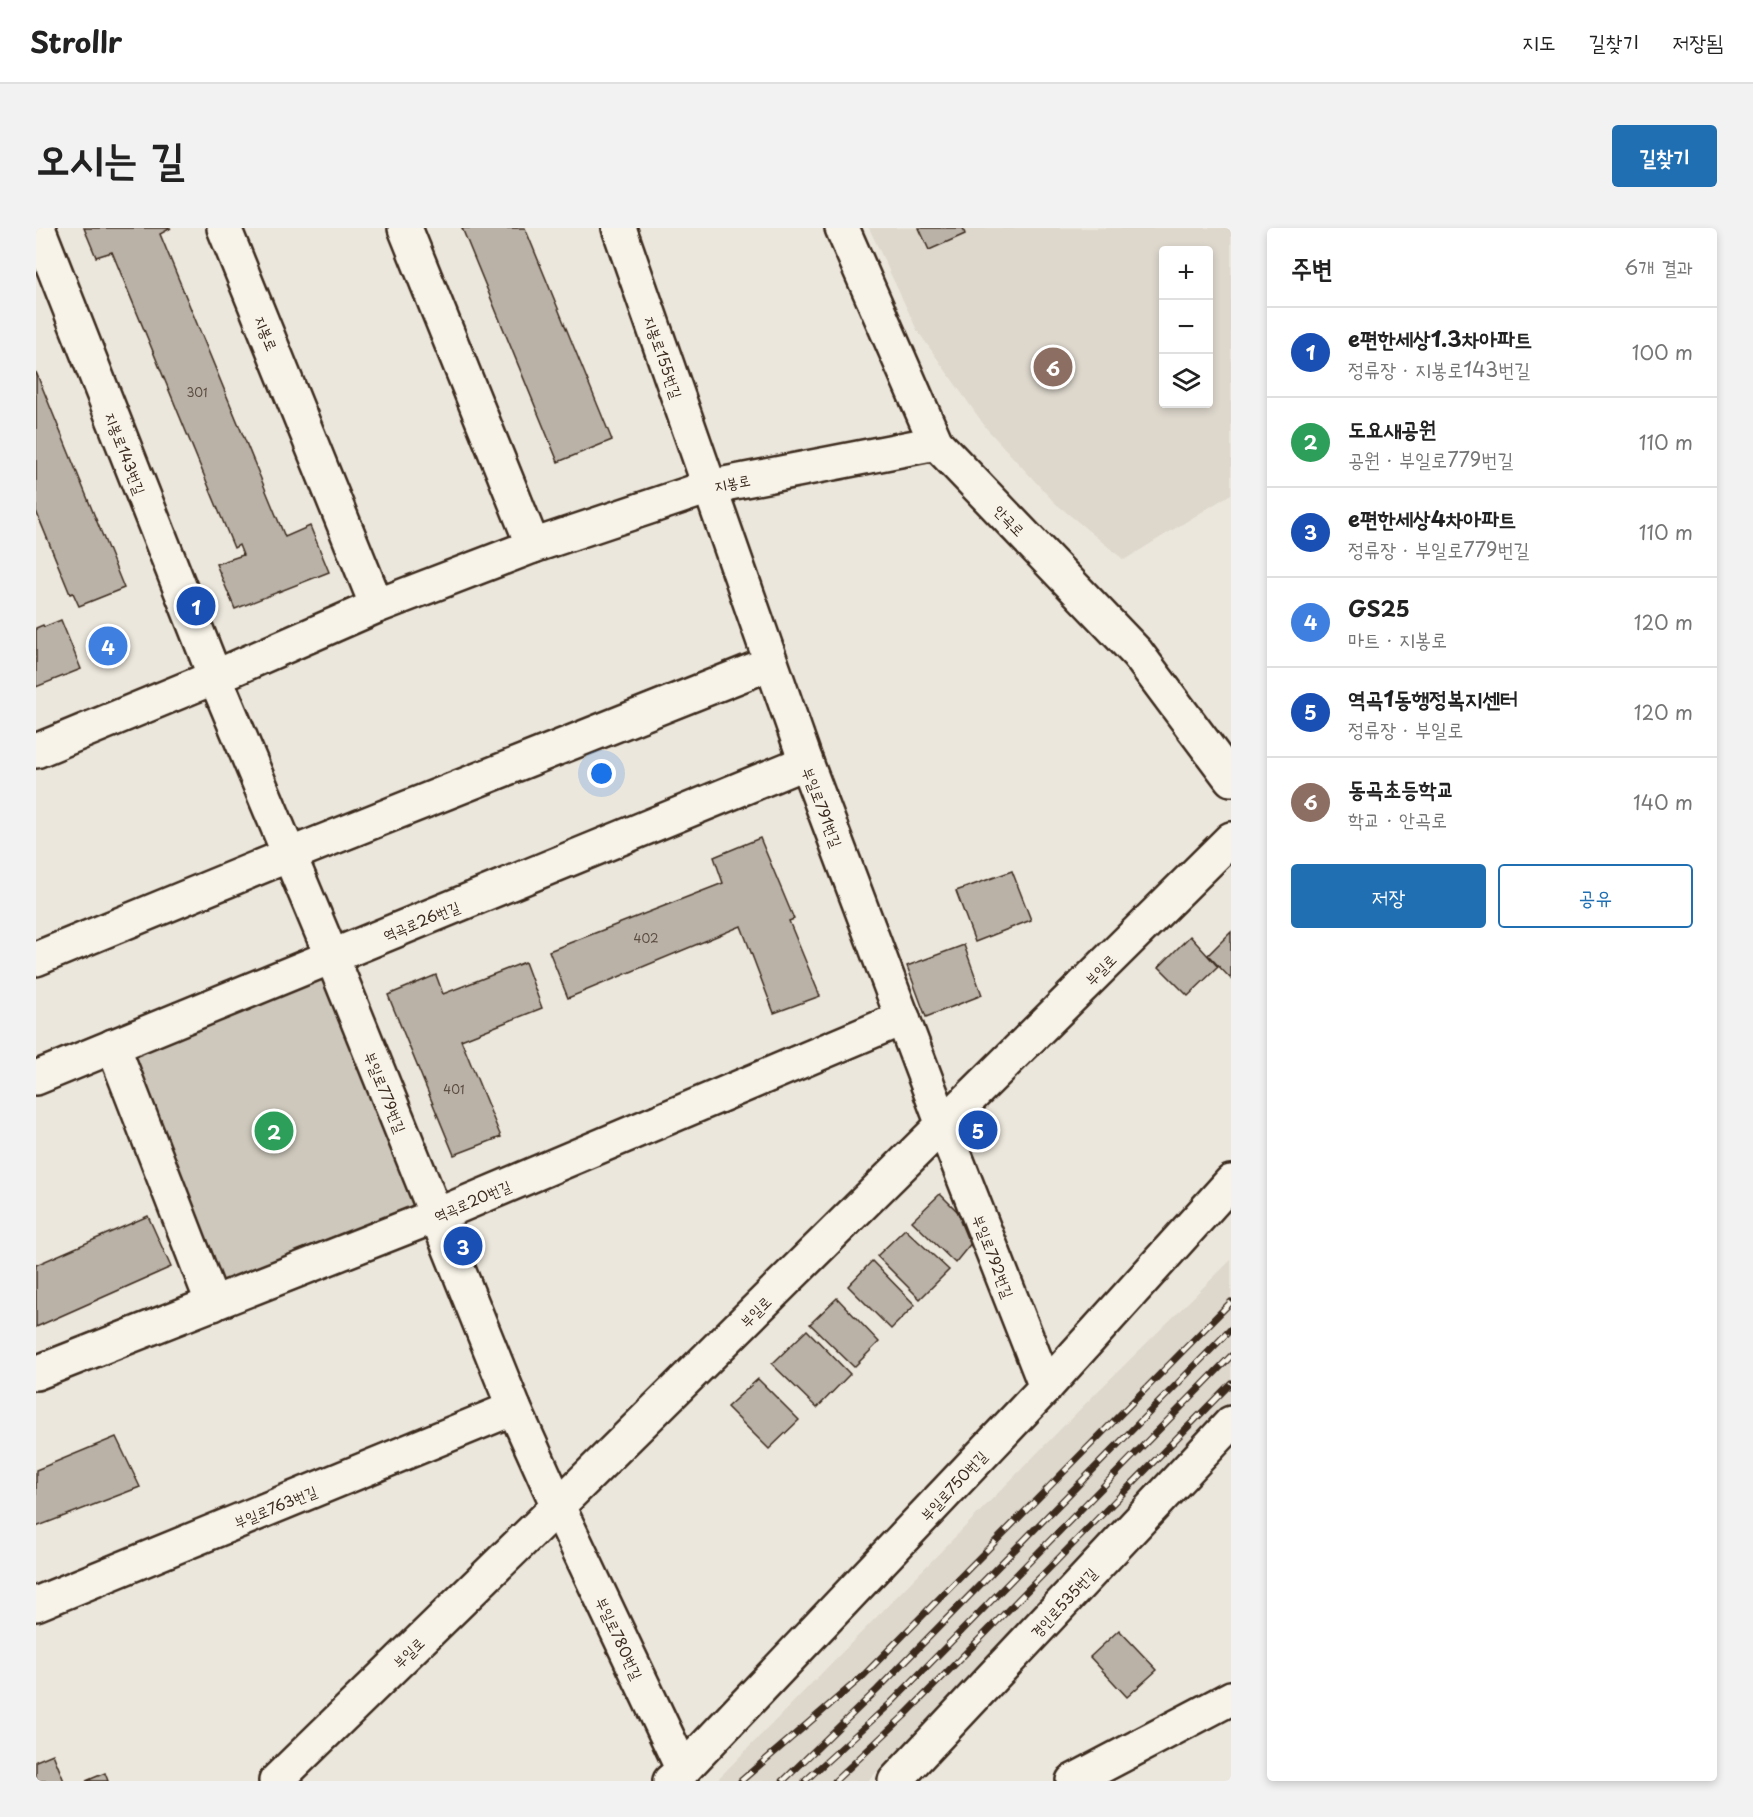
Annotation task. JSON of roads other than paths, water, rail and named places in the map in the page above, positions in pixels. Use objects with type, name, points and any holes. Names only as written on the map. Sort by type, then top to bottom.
[{"type":"street","name":"지봉로143번길","points":[[38,228],[215,677]]},
{"type":"street","name":"지봉로","points":[[224,228],[377,606]]},
{"type":"street","points":[[405,228],[533,546]]},
{"type":"street","name":"지봉로155번길","points":[[619,228],[709,487]]},
{"type":"street","name":"안곡로","points":[[842,228],[936,443],[1137,654],[1231,779]]},
{"type":"street","name":"지봉로","points":[[36,751],[215,677],[377,606],[533,546],[709,487],[936,443]]},
{"type":"street","name":"부일로791번길","points":[[709,487],[806,762],[943,1125]]},
{"type":"street","points":[[36,959],[289,855],[771,663]]},
{"type":"street","name":"부일로779번길","points":[[215,677],[332,957],[514,1408],[558,1506]]},
{"type":"street","name":"역곡로26번길","points":[[36,1078],[806,762]]},
{"type":"street","name":"부일로","points":[[276,1781],[558,1506],[1231,839]]},
{"type":"street","name":"역곡로20번길","points":[[36,1373],[435,1216],[903,1018]]},
{"type":"street","points":[[113,1046],[213,1304]]},
{"type":"street","name":"부일로792번길","points":[[943,1125],[1046,1387]]},
{"type":"street","name":"부일로750번길","points":[[676,1775],[1046,1387],[1231,1182]]},
{"type":"street","name":"부일로763번길","points":[[36,1604],[514,1408]]},
{"type":"street","name":"경인로535번길","points":[[895,1781],[1231,1423]]},
{"type":"street","name":"부일로780번길","points":[[558,1506],[676,1775]]},
{"type":"street","points":[[1073,1781],[1231,1698]]},
{"type":"railway","points":[[741,1781],[863,1676],[1231,1302]]},
{"type":"railway","points":[[783,1781],[877,1690],[1231,1329]]},
{"type":"railway","points":[[805,1781],[891,1703],[1231,1356]]},
{"type":"railway","points":[[835,1781],[904,1716],[1231,1383]]},
{"type":"place","name":"동곡초등학교","points":[[1053,367]]},
{"type":"place","name":"e편한세상1.3차아파트","points":[[196,606]]},
{"type":"place","name":"GS25","points":[[108,646]]},
{"type":"place","name":"역곡1동행정복지센터","points":[[978,1130]]},
{"type":"place","name":"도요새공원","points":[[274,1131]]},
{"type":"place","name":"e편한세상4차아파트","points":[[463,1246]]}]
